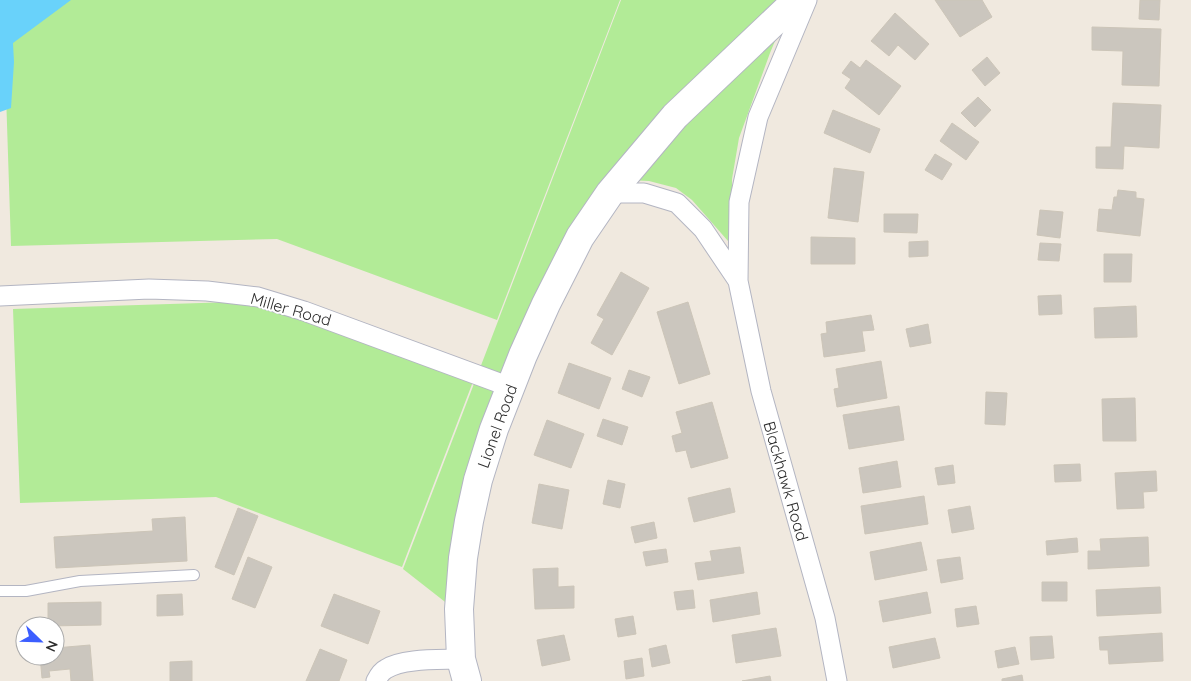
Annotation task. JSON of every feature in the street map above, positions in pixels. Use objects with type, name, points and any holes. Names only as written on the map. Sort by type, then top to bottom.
[{"type":"street","name":"Lionel Road","points":[[464,670],[459,609],[463,558],[478,480],[510,387],[546,304],[580,237],[610,193],[674,116],[797,0]]},
{"type":"street","name":"Blackhawk Road","points":[[807,0],[758,117],[739,202],[738,280],[761,392],[825,618],[837,681]]},
{"type":"street","name":"Blackhawk Road","points":[[610,193],[644,192],[677,203],[703,229],[738,280]]},
{"type":"street","name":"Miller Road","points":[[0,296],[149,289],[207,291],[258,297],[304,311],[510,387]]},
{"type":"street","points":[[376,681],[384,669],[412,661],[464,670]]},
{"type":"lane","points":[[0,591],[26,591],[80,581],[194,575]]},
{"type":"green space","points":[[64,0],[620,0],[497,320],[277,239],[11,246],[4,33]]},
{"type":"green space","points":[[621,0],[792,0],[770,53],[739,138],[732,179],[732,237],[728,241],[692,200],[676,188],[649,181],[606,179],[549,272],[449,605],[403,569]]},
{"type":"green space","points":[[267,301],[474,379],[402,567],[216,497],[20,503],[13,309]]},
{"type":"water","points":[[0,0],[71,0],[13,43],[14,62],[11,108],[0,112]]},
{"type":"building","points":[[935,0],[982,0],[992,17],[960,37]]},
{"type":"building","points":[[1140,0],[1160,0],[1159,20],[1139,19]]},
{"type":"building","points":[[895,13],[929,44],[915,60],[898,45],[889,56],[871,41]]},
{"type":"building","points":[[1092,27],[1161,29],[1159,86],[1122,85],[1123,51],[1092,50]]},
{"type":"building","points":[[987,57],[1000,73],[985,86],[972,70]]},
{"type":"building","points":[[866,60],[901,86],[879,115],[845,88],[851,79],[842,73],[851,61],[860,68]]},
{"type":"building","points":[[978,97],[991,110],[975,127],[961,113]]},
{"type":"building","points":[[1113,103],[1161,105],[1159,148],[1124,146],[1123,169],[1096,168],[1096,147],[1111,147]]},
{"type":"building","points":[[833,110],[880,129],[870,153],[824,133]]},
{"type":"building","points":[[952,123],[979,142],[966,160],[940,141]]},
{"type":"building","points":[[935,154],[952,164],[942,180],[925,170]]},
{"type":"building","points":[[834,168],[864,172],[858,222],[828,218]]},
{"type":"building","points":[[1118,190],[1136,192],[1136,198],[1144,199],[1140,236],[1097,231],[1099,209],[1112,210],[1114,197],[1117,197]]},
{"type":"building","points":[[1040,210],[1063,212],[1060,238],[1037,235]]},
{"type":"building","points":[[884,214],[918,214],[917,233],[884,232]]},
{"type":"building","points":[[811,237],[855,238],[855,264],[811,264]]},
{"type":"building","points":[[928,241],[928,256],[909,257],[909,242]]},
{"type":"building","points":[[1040,243],[1061,244],[1059,261],[1038,260]]},
{"type":"building","points":[[1104,254],[1132,254],[1131,282],[1104,282]]},
{"type":"building","points":[[621,272],[649,288],[612,355],[591,343],[604,319],[597,315]]},
{"type":"building","points":[[1061,295],[1062,314],[1039,315],[1038,296]]},
{"type":"building","points":[[688,302],[710,374],[679,384],[657,312]]},
{"type":"building","points":[[1136,306],[1137,337],[1095,338],[1094,308]]},
{"type":"building","points":[[871,315],[874,330],[862,331],[865,351],[824,357],[821,334],[827,333],[826,322]]},
{"type":"building","points":[[928,324],[931,343],[910,347],[906,329]]},
{"type":"building","points":[[881,361],[887,398],[837,407],[834,389],[839,388],[836,369]]},
{"type":"building","points":[[569,363],[611,378],[599,409],[558,393]]},
{"type":"building","points":[[629,370],[650,377],[642,397],[622,389]]},
{"type":"building","points":[[986,392],[1007,393],[1005,425],[985,424]]},
{"type":"building","points":[[1135,398],[1136,441],[1103,441],[1102,399]]},
{"type":"building","points":[[712,402],[728,458],[691,468],[686,450],[676,452],[672,436],[682,433],[676,412]]},
{"type":"building","points":[[899,406],[904,440],[849,449],[843,415]]},
{"type":"building","points":[[603,419],[628,427],[622,445],[597,436]]},
{"type":"building","points":[[547,420],[584,434],[571,468],[534,455]]},
{"type":"building","points":[[897,461],[901,487],[863,493],[859,468]]},
{"type":"building","points":[[1080,464],[1081,481],[1055,482],[1054,465]]},
{"type":"building","points":[[953,465],[955,483],[938,485],[935,468]]},
{"type":"building","points":[[1156,471],[1157,491],[1143,492],[1144,508],[1117,509],[1115,473]]},
{"type":"building","points":[[608,480],[625,484],[620,508],[603,504]]},
{"type":"building","points":[[539,484],[569,490],[562,529],[532,523]]},
{"type":"building","points":[[730,488],[735,512],[694,522],[688,498]]},
{"type":"building","points":[[924,496],[928,524],[865,534],[861,506]]},
{"type":"building","points":[[970,506],[974,529],[952,533],[948,510]]},
{"type":"building","points":[[238,508],[258,516],[234,575],[215,567]]},
{"type":"building","points":[[185,517],[187,561],[56,568],[54,537],[153,531],[152,519]]},
{"type":"building","points":[[654,522],[657,538],[635,543],[631,527]]},
{"type":"building","points":[[1148,537],[1149,566],[1088,569],[1088,551],[1101,551],[1100,539]]},
{"type":"building","points":[[1077,538],[1078,552],[1047,555],[1046,541]]},
{"type":"building","points":[[921,542],[927,570],[875,580],[870,552]]},
{"type":"building","points":[[740,547],[744,573],[698,580],[695,563],[712,561],[710,551]]},
{"type":"building","points":[[666,549],[668,562],[646,566],[643,552]]},
{"type":"building","points":[[248,557],[272,567],[255,608],[232,599]]},
{"type":"building","points":[[960,557],[963,579],[941,583],[937,560]]},
{"type":"building","points":[[558,568],[558,587],[574,586],[574,608],[535,609],[533,569]]},
{"type":"building","points":[[1042,582],[1067,582],[1067,601],[1042,601]]},
{"type":"building","points":[[1160,587],[1161,613],[1097,616],[1096,590]]},
{"type":"building","points":[[693,590],[695,608],[677,610],[674,592]]},
{"type":"building","points":[[757,592],[760,614],[713,622],[710,600]]},
{"type":"building","points":[[927,592],[931,613],[883,622],[879,601]]},
{"type":"building","points":[[182,594],[183,615],[157,616],[157,595]]},
{"type":"building","points":[[334,594],[380,611],[368,644],[321,626]]},
{"type":"building","points":[[101,602],[101,625],[65,626],[65,616],[48,616],[48,603]]},
{"type":"building","points":[[976,606],[979,624],[957,627],[955,609]]},
{"type":"building","points":[[633,616],[636,634],[618,637],[615,619]]},
{"type":"building","points":[[776,628],[781,656],[736,663],[732,635]]},
{"type":"building","points":[[1162,633],[1163,661],[1109,664],[1108,650],[1100,650],[1099,637]]},
{"type":"building","points":[[564,635],[570,660],[542,666],[537,640]]},
{"type":"building","points":[[1052,636],[1054,658],[1031,660],[1030,637]]},
{"type":"building","points":[[935,638],[940,658],[893,668],[889,647]]},
{"type":"building","points":[[90,645],[93,681],[71,681],[70,669],[49,671],[50,677],[42,678],[41,666],[65,666],[65,647]]},
{"type":"building","points":[[666,645],[670,663],[652,667],[649,649]]},
{"type":"building","points":[[1015,647],[1019,664],[998,668],[995,651]]},
{"type":"building","points":[[320,649],[347,660],[339,681],[306,681]]},
{"type":"building","points":[[642,658],[644,676],[626,679],[624,661]]},
{"type":"building","points":[[192,661],[192,681],[170,681],[170,662]]},
{"type":"building","points":[[1022,675],[1023,681],[1002,681],[1002,679]]},
{"type":"building","points":[[770,676],[771,681],[742,681]]}]
